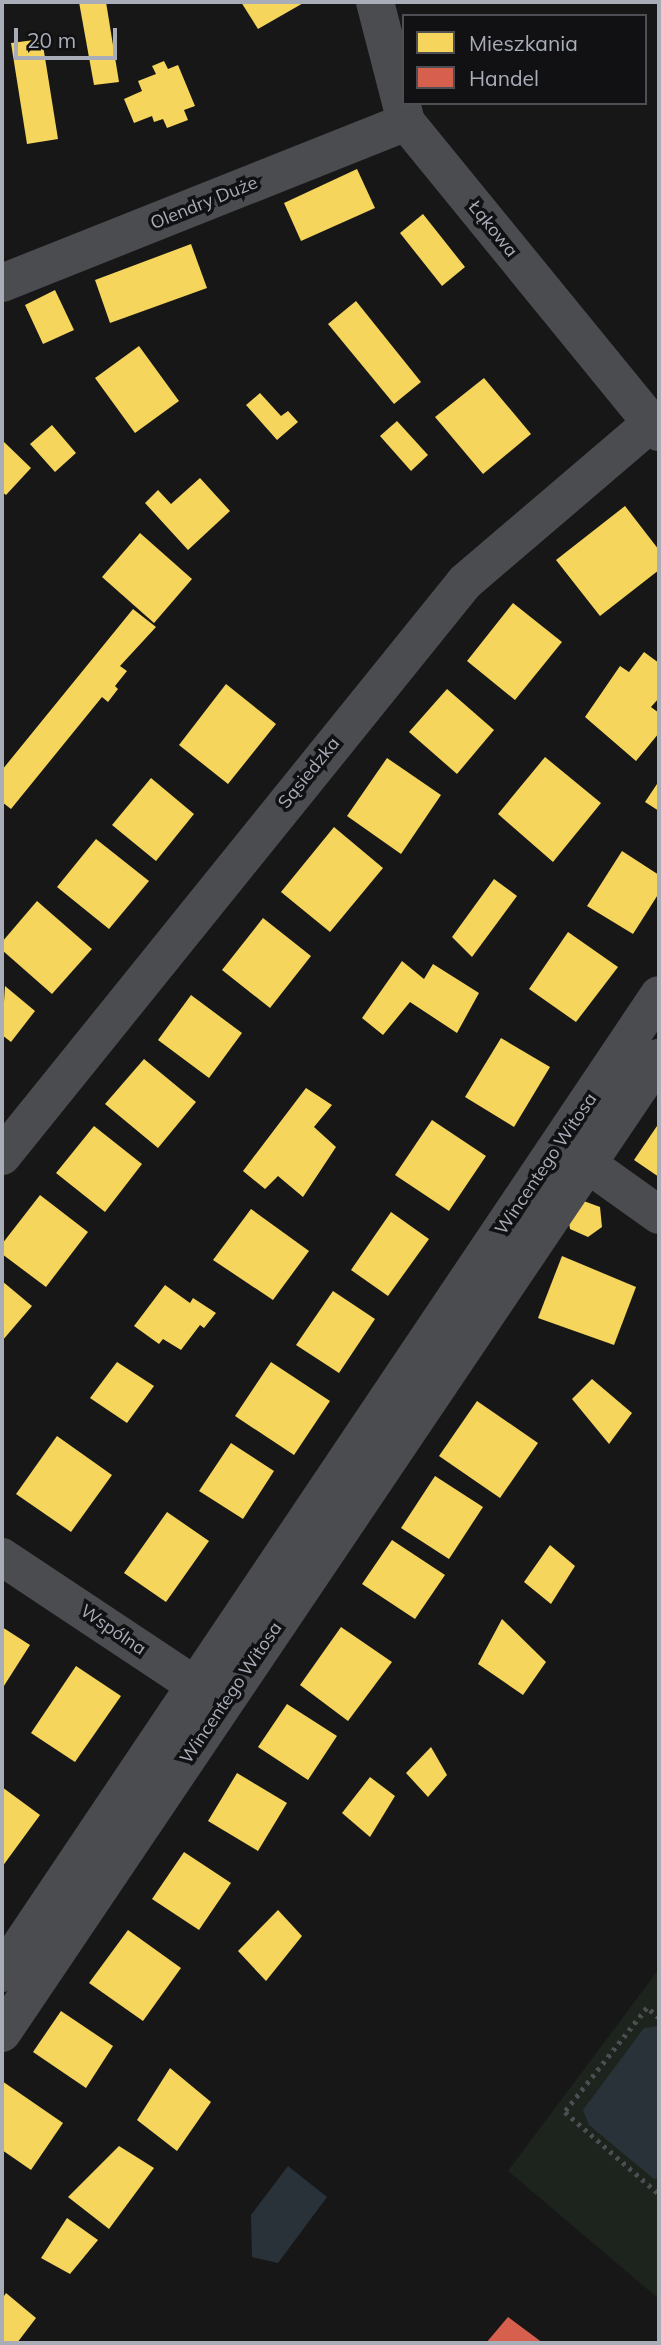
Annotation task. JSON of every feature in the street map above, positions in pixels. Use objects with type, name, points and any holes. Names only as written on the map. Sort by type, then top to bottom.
[{"type":"street","name":"Łąkowa","points":[[375,2],[406,122],[655,428]]},
{"type":"street","name":"Olendry Duże","points":[[2,283],[406,122]]},
{"type":"street","name":"Sąsiedzka","points":[[2,1156],[457,591],[655,428]]},
{"type":"street","name":"Wincentego Witosa","points":[[2,2033],[209,1694],[446,1342],[659,995]]},
{"type":"street","name":"Wincentego Witosa","points":[[446,1342],[589,1165],[659,1058]]},
{"type":"street","name":"Wincentego Witosa","points":[[589,1165],[659,1215]]},
{"type":"street","name":"Wspólna","points":[[2,1557],[209,1694]]},
{"type":"street","name":"Wincentego Witosa","points":[[2,1973],[209,1694]]},
{"type":"path","points":[[659,2018],[647,2008],[565,2112],[659,2194]]},
{"type":"shaded area","points":[[659,1969],[659,2299],[508,2171]]},
{"type":"shaded area","points":[[659,2026],[659,2178],[654,2179],[589,2125],[583,2110],[644,2028]]},
{"type":"shaded area","points":[[288,2166],[327,2197],[278,2263],[252,2257],[251,2215]]},
{"type":"building: Mieszkania","points":[[79,2],[106,2],[119,82],[94,85]]},
{"type":"building: Mieszkania","points":[[241,2],[305,2],[258,29]]},
{"type":"building: Mieszkania","points":[[42,39],[58,139],[27,144],[11,43]]},
{"type":"building: Mieszkania","points":[[164,61],[168,69],[178,65],[195,106],[184,110],[188,120],[167,128],[163,119],[154,122],[152,116],[134,123],[124,99],[142,91],[138,81],[156,74],[152,66]]},
{"type":"building: Mieszkania","points":[[357,169],[375,208],[301,241],[284,203]]},
{"type":"building: Mieszkania","points":[[423,214],[465,267],[442,286],[400,233]]},
{"type":"building: Mieszkania","points":[[191,244],[207,288],[110,323],[95,280]]},
{"type":"building: Mieszkania","points":[[55,290],[74,330],[43,344],[25,305]]},
{"type":"building: Mieszkania","points":[[356,301],[421,382],[394,404],[328,324]]},
{"type":"building: Mieszkania","points":[[139,346],[179,401],[135,433],[95,378]]},
{"type":"building: Mieszkania","points":[[484,378],[531,434],[483,474],[435,417]]},
{"type":"building: Mieszkania","points":[[260,393],[281,416],[288,411],[298,422],[277,440],[246,405]]},
{"type":"building: Mieszkania","points":[[397,421],[428,455],[411,471],[380,436]]},
{"type":"building: Mieszkania","points":[[52,425],[76,453],[55,472],[30,444]]},
{"type":"building: Mieszkania","points":[[2,440],[31,468],[6,495],[2,492]]},
{"type":"building: Mieszkania","points":[[200,478],[230,511],[188,550],[145,503],[158,490],[171,504]]},
{"type":"building: Mieszkania","points":[[625,506],[659,550],[659,570],[600,616],[556,560]]},
{"type":"building: Mieszkania","points":[[140,533],[192,579],[154,623],[102,577]]},
{"type":"building: Mieszkania","points":[[513,603],[562,642],[515,700],[467,661]]},
{"type":"building: Mieszkania","points":[[133,609],[156,627],[120,666],[127,671],[115,686],[118,689],[108,702],[102,697],[11,809],[2,802],[2,770]]},
{"type":"building: Mieszkania","points":[[644,652],[659,663],[659,698],[651,707],[659,713],[659,733],[636,761],[585,717],[620,666],[629,672]]},
{"type":"building: Mieszkania","points":[[226,684],[276,724],[228,784],[179,745]]},
{"type":"building: Mieszkania","points":[[447,689],[494,730],[457,774],[409,732]]},
{"type":"building: Mieszkania","points":[[545,757],[601,803],[553,862],[498,814]]},
{"type":"building: Mieszkania","points":[[387,758],[441,795],[401,854],[347,816]]},
{"type":"building: Mieszkania","points":[[151,778],[194,814],[156,861],[112,825]]},
{"type":"building: Mieszkania","points":[[659,781],[659,811],[645,802]]},
{"type":"building: Mieszkania","points":[[334,827],[383,868],[330,932],[281,892]]},
{"type":"building: Mieszkania","points":[[96,839],[149,881],[109,929],[57,887]]},
{"type":"building: Mieszkania","points":[[622,851],[659,875],[659,893],[633,934],[587,906]]},
{"type":"building: Mieszkania","points":[[494,879],[517,896],[472,957],[452,937]]},
{"type":"building: Mieszkania","points":[[37,901],[92,949],[52,994],[2,950],[2,942]]},
{"type":"building: Mieszkania","points":[[263,918],[311,956],[270,1008],[222,970]]},
{"type":"building: Mieszkania","points":[[568,932],[618,967],[576,1022],[529,989]]},
{"type":"building: Mieszkania","points":[[402,961],[424,979],[433,964],[479,993],[457,1033],[410,1002],[383,1035],[362,1018]]},
{"type":"building: Mieszkania","points":[[5,986],[35,1011],[11,1042],[2,1035]]},
{"type":"building: Mieszkania","points":[[191,995],[242,1033],[209,1078],[158,1040]]},
{"type":"building: Mieszkania","points":[[501,1038],[550,1067],[514,1127],[465,1097]]},
{"type":"building: Mieszkania","points":[[144,1059],[196,1102],[158,1148],[105,1104]]},
{"type":"building: Mieszkania","points":[[306,1088],[332,1105],[314,1127],[336,1147],[303,1197],[278,1176],[265,1189],[243,1171]]},
{"type":"building: Mieszkania","points":[[432,1120],[486,1156],[449,1211],[395,1175]]},
{"type":"building: Mieszkania","points":[[659,1123],[659,1177],[634,1160]]},
{"type":"building: Mieszkania","points":[[94,1126],[142,1164],[105,1212],[56,1173]]},
{"type":"building: Mieszkania","points":[[40,1195],[88,1232],[46,1287],[2,1254],[2,1244]]},
{"type":"building: Mieszkania","points":[[581,1200],[600,1207],[602,1227],[588,1237],[570,1229],[567,1210]]},
{"type":"building: Mieszkania","points":[[251,1209],[309,1251],[273,1300],[213,1260]]},
{"type":"building: Mieszkania","points":[[391,1212],[429,1239],[388,1296],[351,1270]]},
{"type":"building: Mieszkania","points":[[562,1256],[636,1287],[614,1345],[538,1318]]},
{"type":"building: Mieszkania","points":[[2,1281],[32,1306],[2,1341]]},
{"type":"building: Mieszkania","points":[[165,1285],[190,1303],[193,1298],[216,1313],[204,1328],[200,1325],[181,1350],[163,1339],[159,1344],[134,1326]]},
{"type":"building: Mieszkania","points":[[333,1291],[375,1319],[339,1373],[296,1345]]},
{"type":"building: Mieszkania","points":[[117,1362],[154,1386],[127,1423],[90,1398]]},
{"type":"building: Mieszkania","points":[[271,1362],[330,1401],[294,1455],[235,1416]]},
{"type":"building: Mieszkania","points":[[592,1379],[632,1413],[609,1444],[572,1399]]},
{"type":"building: Mieszkania","points":[[477,1401],[538,1443],[500,1498],[439,1456]]},
{"type":"building: Mieszkania","points":[[57,1436],[112,1475],[71,1532],[16,1494]]},
{"type":"building: Mieszkania","points":[[231,1443],[274,1471],[243,1519],[199,1491]]},
{"type":"building: Mieszkania","points":[[435,1476],[483,1507],[449,1559],[401,1528]]},
{"type":"building: Mieszkania","points":[[167,1512],[209,1541],[166,1602],[124,1573]]},
{"type":"building: Mieszkania","points":[[392,1540],[445,1575],[415,1619],[362,1584]]},
{"type":"building: Mieszkania","points":[[550,1545],[575,1566],[551,1604],[524,1582]]},
{"type":"building: Mieszkania","points":[[502,1619],[546,1662],[523,1695],[478,1664]]},
{"type":"building: Mieszkania","points":[[2,1627],[30,1645],[2,1689]]},
{"type":"building: Mieszkania","points":[[341,1627],[392,1662],[348,1721],[300,1685]]},
{"type":"building: Mieszkania","points":[[76,1666],[121,1696],[75,1762],[31,1733]]},
{"type":"building: Mieszkania","points":[[287,1704],[337,1736],[308,1780],[258,1747]]},
{"type":"building: Mieszkania","points":[[431,1747],[447,1775],[428,1797],[406,1773]]},
{"type":"building: Mieszkania","points":[[237,1773],[287,1803],[258,1851],[208,1821]]},
{"type":"building: Mieszkania","points":[[370,1777],[395,1796],[370,1837],[342,1813]]},
{"type":"building: Mieszkania","points":[[2,1787],[40,1815],[2,1867]]},
{"type":"building: Mieszkania","points":[[184,1852],[231,1883],[199,1930],[152,1899]]},
{"type":"building: Mieszkania","points":[[278,1910],[302,1936],[266,1981],[238,1951]]},
{"type":"building: Mieszkania","points":[[128,1930],[181,1968],[143,2021],[89,1983]]},
{"type":"building: Mieszkania","points":[[61,2011],[113,2046],[86,2088],[33,2052]]},
{"type":"building: Mieszkania","points":[[170,2068],[211,2102],[177,2151],[137,2120]]},
{"type":"building: Mieszkania","points":[[2,2081],[63,2123],[31,2170],[2,2150]]},
{"type":"building: Mieszkania","points":[[119,2146],[154,2168],[109,2229],[68,2197]]},
{"type":"building: Mieszkania","points":[[67,2218],[98,2240],[70,2274],[41,2258]]},
{"type":"building: Mieszkania","points":[[6,2293],[36,2318],[17,2343],[2,2343],[2,2299]]},
{"type":"building: Handel","points":[[508,2317],[543,2343],[486,2343]]}]
